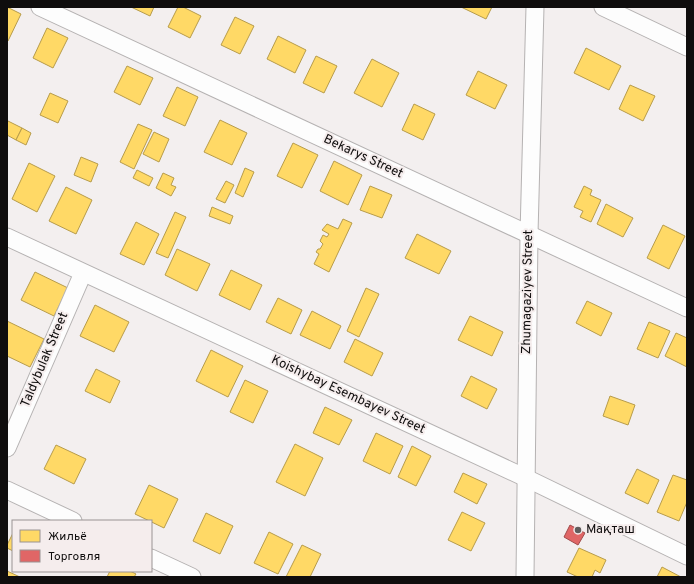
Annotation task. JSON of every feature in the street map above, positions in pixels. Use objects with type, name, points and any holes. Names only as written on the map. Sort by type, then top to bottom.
[{"type":"street","name":"Bekarys Street","points":[[40,7],[687,308]]},
{"type":"street","name":"Zhumagaziyev Street","points":[[525,577],[529,234],[534,7]]},
{"type":"street","points":[[603,7],[627,12],[687,47]]},
{"type":"street","name":"Koishybay Esembayev Street","points":[[7,237],[526,478],[687,556]]},
{"type":"street","name":"Taldybulak Street","points":[[7,448],[83,273]]},
{"type":"street","points":[[7,490],[72,520]]},
{"type":"street","points":[[152,558],[192,577]]},
{"type":"building: Жильё","points":[[7,7],[21,14],[8,41],[7,40]]},
{"type":"building: Жильё","points":[[131,7],[154,7],[150,16]]},
{"type":"building: Жильё","points":[[178,7],[183,7],[201,16],[190,38],[168,27]]},
{"type":"building: Жильё","points":[[461,7],[492,7],[486,19]]},
{"type":"building: Жильё","points":[[235,17],[254,26],[240,54],[221,45]]},
{"type":"building: Жильё","points":[[47,28],[68,38],[53,68],[33,58]]},
{"type":"building: Жильё","points":[[278,36],[306,50],[295,73],[267,59]]},
{"type":"building: Жильё","points":[[586,48],[621,66],[609,90],[574,73]]},
{"type":"building: Жильё","points":[[316,56],[337,66],[324,93],[303,83]]},
{"type":"building: Жильё","points":[[372,59],[399,73],[382,107],[354,93]]},
{"type":"building: Жильё","points":[[127,66],[153,78],[140,105],[114,92]]},
{"type":"building: Жильё","points":[[478,71],[507,85],[495,109],[466,95]]},
{"type":"building: Жильё","points":[[630,85],[655,96],[643,121],[619,109]]},
{"type":"building: Жильё","points":[[177,87],[198,97],[185,126],[163,116]]},
{"type":"building: Жильё","points":[[50,93],[68,101],[58,123],[40,115]]},
{"type":"building: Жильё","points":[[414,104],[435,114],[423,140],[402,130]]},
{"type":"building: Жильё","points":[[220,120],[247,133],[232,165],[204,152]]},
{"type":"building: Жильё","points":[[8,121],[22,128],[16,140],[7,135]]},
{"type":"building: Жильё","points":[[138,124],[152,130],[134,169],[120,162]]},
{"type":"building: Жильё","points":[[22,128],[31,133],[26,145],[16,140]]},
{"type":"building: Жильё","points":[[154,132],[169,139],[159,162],[143,154]]},
{"type":"building: Жильё","points":[[293,143],[318,155],[302,188],[277,176]]},
{"type":"building: Жильё","points":[[81,157],[98,164],[91,182],[74,175]]},
{"type":"building: Жильё","points":[[334,161],[362,175],[348,205],[320,191]]},
{"type":"building: Жильё","points":[[29,163],[55,176],[37,212],[12,199]]},
{"type":"building: Жильё","points":[[245,168],[254,172],[243,197],[235,193]]},
{"type":"building: Жильё","points":[[137,170],[153,178],[149,186],[133,178]]},
{"type":"building: Жильё","points":[[163,173],[174,178],[171,185],[176,187],[171,196],[156,188]]},
{"type":"building: Жильё","points":[[226,181],[234,185],[225,203],[216,199]]},
{"type":"building: Жильё","points":[[370,186],[392,195],[382,218],[360,210]]},
{"type":"building: Жильё","points":[[584,186],[592,190],[590,195],[601,200],[591,222],[580,217],[583,211],[574,207]]},
{"type":"building: Жильё","points":[[66,187],[92,200],[76,234],[49,221]]},
{"type":"building: Жильё","points":[[606,204],[633,218],[623,237],[597,224]]},
{"type":"building: Жильё","points":[[212,207],[233,216],[230,224],[209,216]]},
{"type":"building: Жильё","points":[[175,212],[186,217],[168,258],[156,253]]},
{"type":"building: Жильё","points":[[343,219],[352,223],[329,272],[314,264],[319,254],[316,252],[323,244],[320,241],[323,235],[327,237],[329,234],[322,230],[327,224],[338,229]]},
{"type":"building: Жильё","points":[[136,222],[159,234],[144,265],[120,254]]},
{"type":"building: Жильё","points":[[663,225],[685,236],[669,269],[647,258]]},
{"type":"building: Жильё","points":[[417,234],[451,251],[439,274],[405,258]]},
{"type":"building: Жильё","points":[[177,249],[210,264],[197,291],[165,275]]},
{"type":"building: Жильё","points":[[231,270],[262,285],[250,310],[219,295]]},
{"type":"building: Жильё","points":[[35,272],[68,288],[54,316],[21,300]]},
{"type":"building: Жильё","points":[[366,288],[379,294],[359,337],[347,331]]},
{"type":"building: Жильё","points":[[278,298],[302,310],[291,334],[266,322]]},
{"type":"building: Жильё","points":[[587,301],[612,313],[601,336],[576,323]]},
{"type":"building: Жильё","points":[[95,305],[129,322],[114,352],[80,336]]},
{"type":"building: Жильё","points":[[312,311],[341,326],[330,349],[300,335]]},
{"type":"building: Жильё","points":[[470,316],[503,332],[492,356],[458,340]]},
{"type":"building: Жильё","points":[[7,321],[44,339],[30,367],[7,356]]},
{"type":"building: Жильё","points":[[649,322],[670,331],[658,358],[637,349]]},
{"type":"building: Жильё","points":[[676,333],[687,338],[687,367],[665,356]]},
{"type":"building: Жильё","points":[[355,339],[383,353],[372,376],[344,362]]},
{"type":"building: Жильё","points":[[211,350],[243,366],[228,397],[196,381]]},
{"type":"building: Жильё","points":[[96,369],[120,381],[110,403],[85,391]]},
{"type":"building: Жильё","points":[[471,376],[497,389],[487,409],[461,396]]},
{"type":"building: Жильё","points":[[245,380],[268,391],[253,423],[230,412]]},
{"type":"building: Жильё","points":[[610,396],[635,405],[628,425],[603,416]]},
{"type":"building: Жильё","points":[[325,407],[352,420],[339,445],[313,433]]},
{"type":"building: Жильё","points":[[376,433],[403,446],[390,474],[363,461]]},
{"type":"building: Жильё","points":[[295,444],[323,458],[305,496],[276,482]]},
{"type":"building: Жильё","points":[[56,445],[86,459],[74,484],[44,469]]},
{"type":"building: Жильё","points":[[412,446],[431,456],[416,486],[398,477]]},
{"type":"building: Жильё","points":[[637,469],[659,480],[648,504],[625,493]]},
{"type":"building: Жильё","points":[[463,473],[487,484],[477,504],[454,492]]},
{"type":"building: Жильё","points":[[673,475],[687,480],[687,502],[679,521],[657,512]]},
{"type":"building: Жильё","points":[[149,485],[178,499],[164,528],[152,522],[152,520],[147,520],[135,514]]},
{"type":"building: Жильё","points":[[462,512],[485,523],[471,551],[448,540]]},
{"type":"building: Жильё","points":[[206,513],[233,526],[220,554],[193,541]]},
{"type":"building: Жильё","points":[[269,532],[293,544],[278,574],[254,563]]},
{"type":"building: Жильё","points":[[12,535],[12,550],[7,548]]},
{"type":"building: Жильё","points":[[302,545],[321,554],[310,577],[286,577]]},
{"type":"building: Жильё","points":[[579,548],[606,560],[600,573],[595,570],[592,577],[578,577],[567,572]]},
{"type":"building: Жильё","points":[[662,567],[681,577],[657,577]]},
{"type":"building: Жильё","points":[[7,571],[20,577],[7,577]]},
{"type":"building: Жильё","points":[[110,572],[132,572],[136,574],[134,577],[107,577]]},
{"type":"building: Торговля","points":[[570,525],[585,533],[578,545],[564,537]]},
{"type":"place","name":"Мақташ","points":[[578,530]]}]
